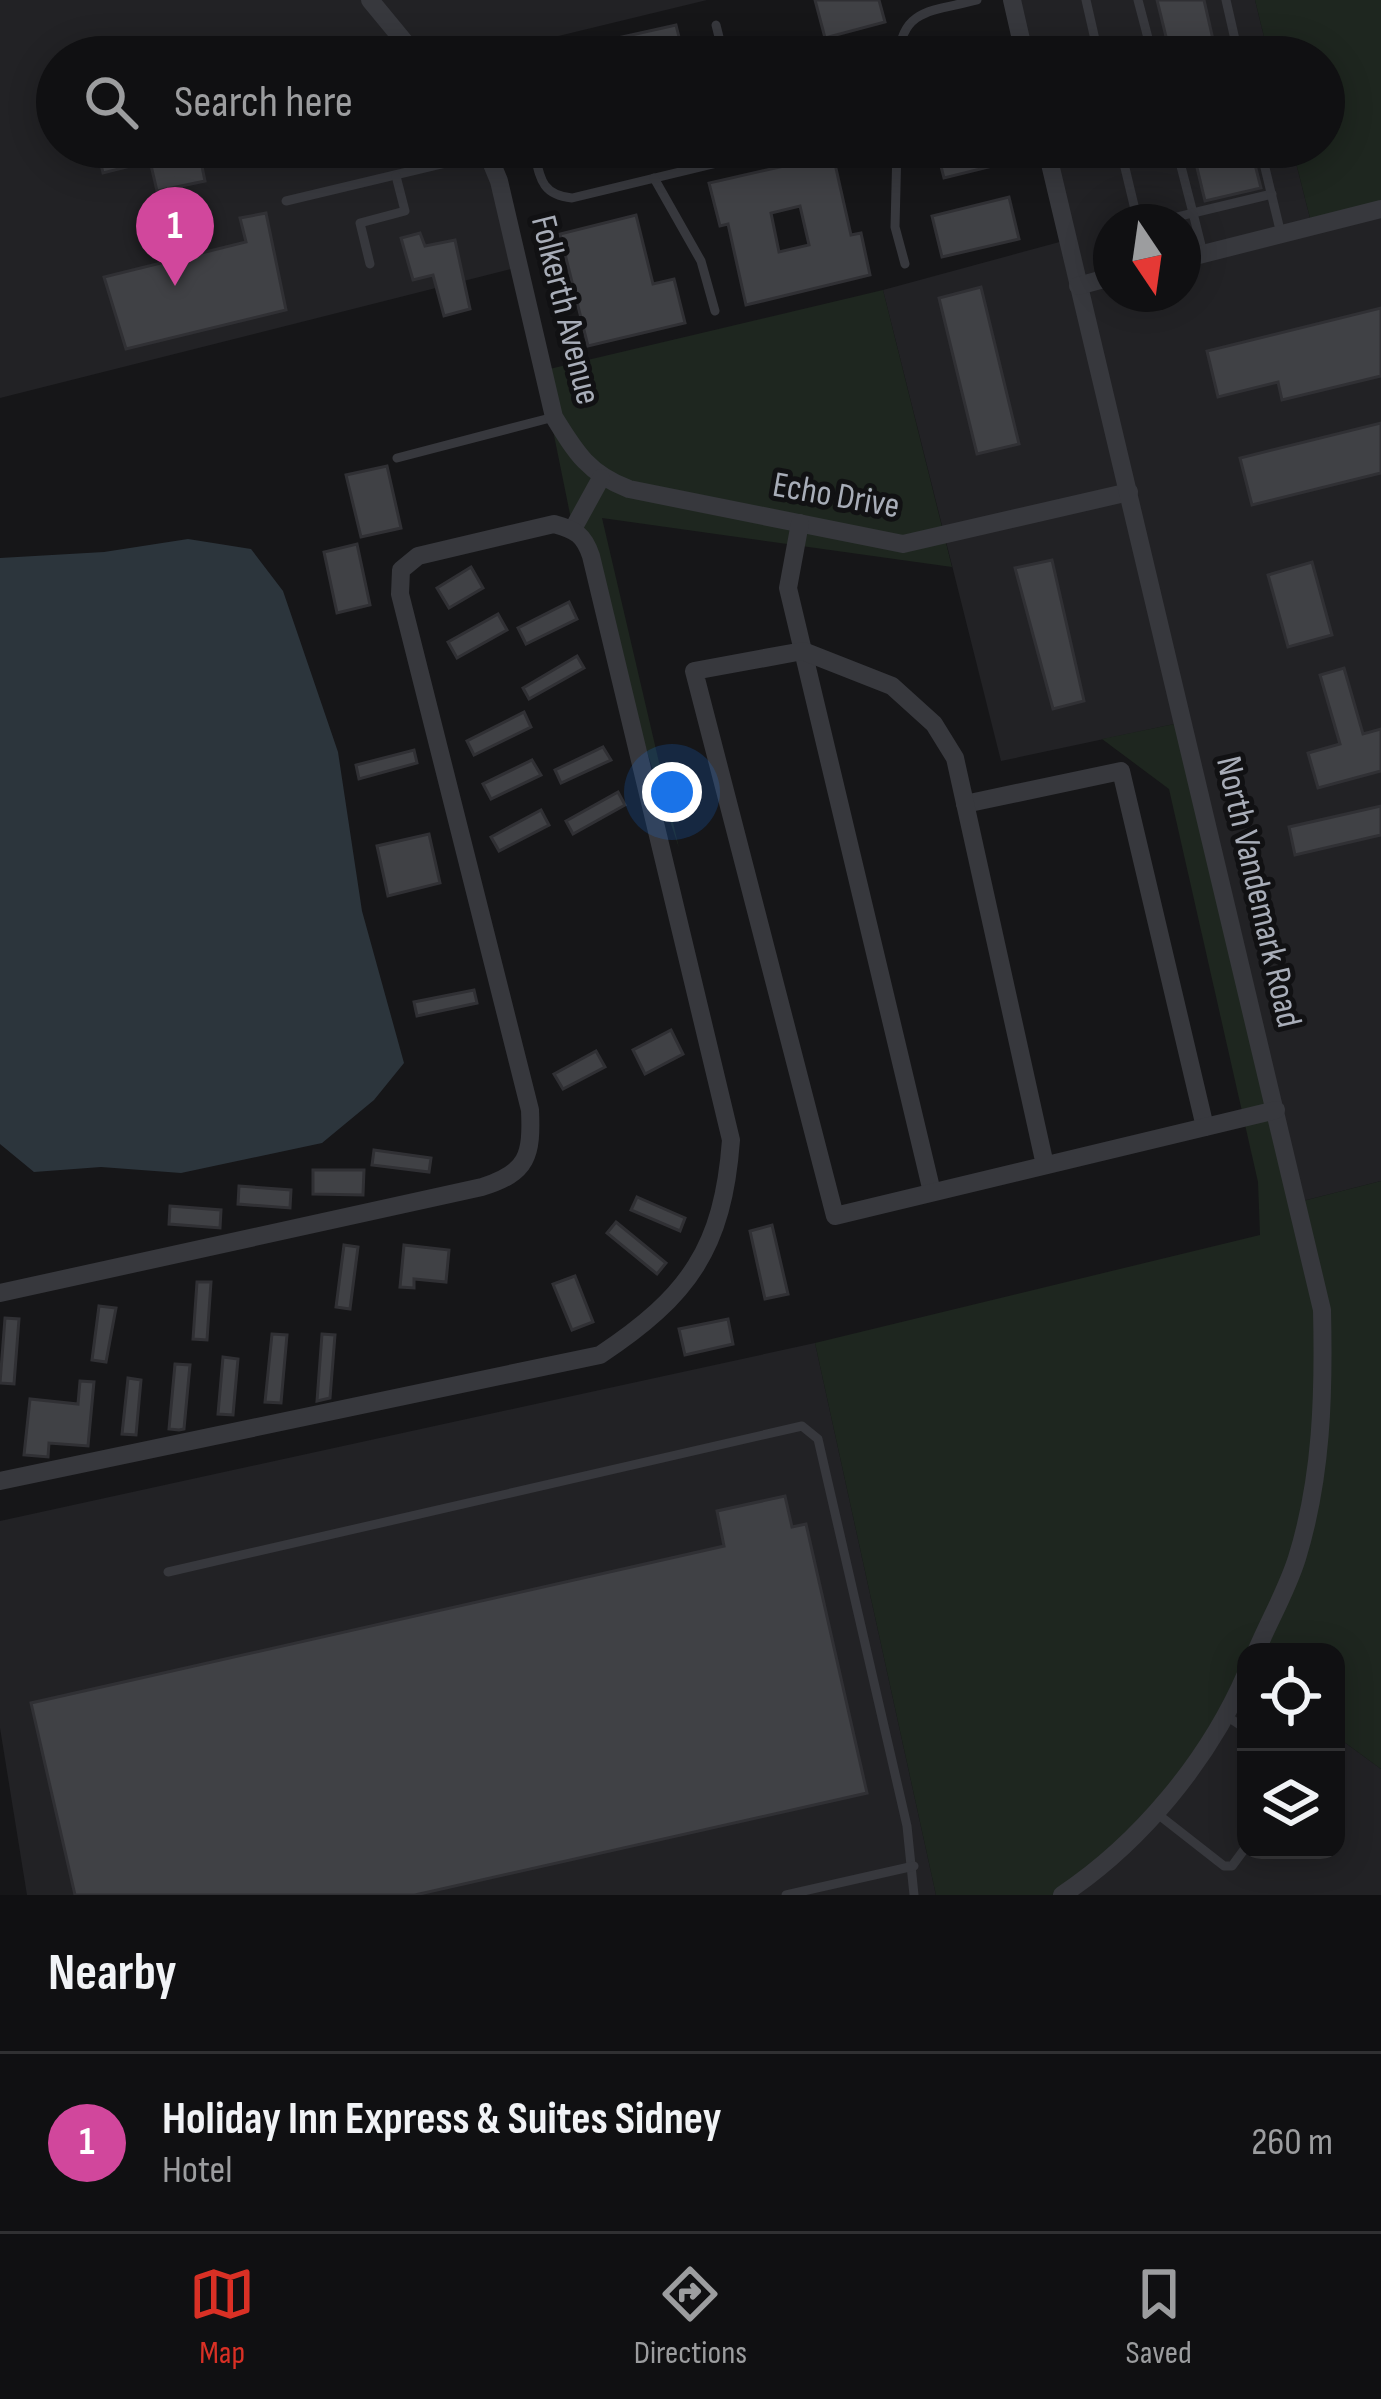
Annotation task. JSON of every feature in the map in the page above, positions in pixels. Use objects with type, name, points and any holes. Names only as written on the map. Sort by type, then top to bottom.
[{"type":"street","points":[[370,0],[400,36]]},
{"type":"street","points":[[1012,0],[1020,36]]},
{"type":"street","name":"Folkerth Avenue","points":[[492,168],[554,417],[574,450],[601,478]]},
{"type":"street","name":"North Vandemark Road","points":[[1051,168],[1322,1310],[1324,1392],[1319,1454],[1297,1559],[1260,1643]]},
{"type":"street","points":[[1203,254],[1381,209]]},
{"type":"street","points":[[1078,286],[1093,282]]},
{"type":"street","points":[[573,529],[601,478]]},
{"type":"street","name":"Echo Drive","points":[[601,478],[629,489],[903,544],[1129,492]]},
{"type":"street","points":[[800,523],[788,588],[932,1192]]},
{"type":"street","points":[[0,1293],[482,1187],[505,1180],[524,1164],[531,1142],[530,1110],[400,594],[400,570],[418,556],[554,524],[585,538],[731,1140],[723,1206],[711,1244],[691,1277],[640,1329],[600,1355],[0,1481]]},
{"type":"street","points":[[1046,1165],[955,758],[934,724],[892,686],[803,651],[694,671],[835,1216],[1276,1110]]},
{"type":"street","points":[[965,804],[1121,771],[1205,1127]]},
{"type":"street","points":[[1062,1895],[1098,1871],[1155,1812],[1237,1692]]},
{"type":"lane","points":[[900,36],[919,15],[977,0]]},
{"type":"lane","points":[[1086,0],[1094,36]]},
{"type":"lane","points":[[1138,0],[1147,36]]},
{"type":"lane","points":[[1226,0],[1234,36]]},
{"type":"lane","points":[[716,25],[719,36]]},
{"type":"lane","points":[[286,201],[427,168]]},
{"type":"lane","points":[[538,168],[543,187],[554,196],[572,198],[688,168]]},
{"type":"lane","points":[[896,168],[895,226],[905,264]]},
{"type":"lane","points":[[1125,168],[1134,204]]},
{"type":"lane","points":[[1181,168],[1191,204]]},
{"type":"lane","points":[[1265,168],[1281,234]]},
{"type":"lane","points":[[370,264],[361,223],[405,211],[396,176]]},
{"type":"lane","points":[[653,178],[701,261],[715,311]]},
{"type":"lane","points":[[1201,211],[1271,194]]},
{"type":"lane","points":[[1201,246],[1203,254]]},
{"type":"lane","points":[[397,458],[554,417]]},
{"type":"lane","points":[[168,1572],[802,1426],[818,1439],[914,1866],[914,1895]]},
{"type":"lane","points":[[1225,1715],[1237,1723]]},
{"type":"lane","points":[[1155,1812],[1224,1866],[1232,1866],[1237,1859]]},
{"type":"lane","points":[[786,1895],[914,1866]]},
{"type":"shaded area","points":[[0,0],[707,0],[559,36],[36,36],[36,168],[491,168],[519,267],[0,398]]},
{"type":"shaded area","points":[[1012,0],[1255,0],[1264,36],[1020,36]]},
{"type":"shaded area","points":[[1255,0],[1381,0],[1381,209],[1312,226],[1297,168],[1345,168],[1345,36],[1264,36]]},
{"type":"shaded area","points":[[1051,168],[1297,168],[1312,226],[1381,209],[1381,1181],[1299,1202],[1184,722],[1001,761],[883,290],[1067,240]]},
{"type":"shaded area","points":[[883,290],[952,567],[602,518],[679,848],[573,529],[541,371]]},
{"type":"shaded area","points":[[188,539],[251,549],[283,591],[338,752],[362,911],[404,1063],[374,1100],[322,1143],[181,1173],[101,1167],[34,1172],[0,1144],[0,558],[104,552]]},
{"type":"shaded area","points":[[1184,722],[1299,1202],[1381,1181],[1381,1769],[1345,1743],[1345,1643],[1237,1643],[1237,1687],[1141,1831],[1062,1895],[936,1895],[815,1343],[1260,1235],[1258,1182],[1169,789],[1102,739]]},
{"type":"shaded area","points":[[815,1343],[936,1895],[27,1895],[0,1728],[0,1521]]},
{"type":"shaded area","points":[[1237,1685],[1237,1859],[1345,1859],[1345,1743],[1381,1769],[1381,1895],[1062,1895]]},
{"type":"building","points":[[815,0],[879,0],[885,22],[824,36]]},
{"type":"building","points":[[1157,0],[1204,0],[1212,36],[1166,36]]},
{"type":"building","points":[[676,25],[679,36],[627,36]]},
{"type":"building","points":[[152,168],[202,168],[205,181],[157,191]]},
{"type":"building","points":[[775,168],[836,168],[851,235],[861,233],[870,275],[746,305],[728,224],[720,226],[709,183]],"holes":[[[800,206],[809,245],[779,252],[771,213]]]},
{"type":"building","points":[[941,168],[985,168],[944,178]]},
{"type":"building","points":[[1197,168],[1256,168],[1261,188],[1205,201]]},
{"type":"building","points":[[1009,197],[1019,239],[942,257],[932,216]]},
{"type":"building","points":[[266,213],[286,310],[126,349],[104,277],[246,242],[240,218]]},
{"type":"building","points":[[636,215],[653,284],[674,279],[685,323],[588,346],[560,234]]},
{"type":"building","points":[[420,233],[425,246],[455,240],[470,309],[444,316],[433,275],[413,280],[401,238]]},
{"type":"building","points":[[981,287],[1019,444],[977,454],[939,298]]},
{"type":"building","points":[[1381,308],[1381,376],[1282,400],[1278,382],[1218,397],[1207,351]]},
{"type":"building","points":[[1381,423],[1381,473],[1252,505],[1240,458]]},
{"type":"building","points":[[387,466],[401,528],[361,537],[346,475]]},
{"type":"building","points":[[357,544],[370,605],[337,613],[324,552]]},
{"type":"building","points":[[1052,560],[1084,701],[1053,709],[1015,568]]},
{"type":"building","points":[[1312,562],[1332,635],[1288,647],[1268,575]]},
{"type":"building","points":[[471,567],[483,588],[449,608],[437,588]]},
{"type":"building","points":[[569,602],[577,619],[526,644],[518,628]]},
{"type":"building","points":[[498,614],[507,630],[457,658],[448,642]]},
{"type":"building","points":[[577,656],[584,668],[529,699],[523,688]]},
{"type":"building","points":[[1344,668],[1363,734],[1381,729],[1381,771],[1318,788],[1308,753],[1340,744],[1320,675]]},
{"type":"building","points":[[524,712],[531,727],[474,755],[467,741]]},
{"type":"building","points":[[603,747],[611,760],[561,783],[555,770]]},
{"type":"building","points":[[414,750],[417,763],[359,779],[356,765]]},
{"type":"building","points":[[532,760],[541,775],[491,799],[483,784]]},
{"type":"building","points":[[618,792],[625,805],[573,834],[566,821]]},
{"type":"building","points":[[1381,806],[1381,835],[1295,855],[1289,827]]},
{"type":"building","points":[[541,810],[549,825],[499,851],[491,837]]},
{"type":"building","points":[[429,834],[440,883],[388,896],[377,846]]},
{"type":"building","points":[[474,990],[477,1003],[417,1016],[414,1002]]},
{"type":"building","points":[[671,1030],[683,1054],[645,1074],[633,1050]]},
{"type":"building","points":[[596,1051],[605,1067],[563,1089],[554,1074]]},
{"type":"building","points":[[374,1150],[431,1158],[429,1172],[372,1165]]},
{"type":"building","points":[[313,1170],[364,1170],[363,1195],[313,1194]]},
{"type":"building","points":[[239,1186],[291,1190],[290,1208],[238,1204]]},
{"type":"building","points":[[637,1197],[685,1218],[680,1231],[631,1210]]},
{"type":"building","points":[[170,1206],[221,1210],[220,1228],[169,1224]]},
{"type":"building","points":[[616,1222],[666,1263],[657,1274],[607,1233]]},
{"type":"building","points":[[772,1225],[788,1294],[765,1299],[750,1231]]},
{"type":"building","points":[[344,1245],[358,1247],[350,1309],[336,1307]]},
{"type":"building","points":[[404,1245],[449,1250],[446,1282],[414,1279],[414,1288],[400,1287]]},
{"type":"building","points":[[575,1276],[593,1322],[572,1330],[553,1284]]},
{"type":"building","points":[[197,1282],[211,1282],[207,1340],[193,1339]]},
{"type":"building","points":[[99,1306],[116,1308],[106,1362],[92,1360]]},
{"type":"building","points":[[5,1318],[19,1319],[14,1384],[0,1383]]},
{"type":"building","points":[[728,1319],[733,1344],[685,1355],[679,1329]]},
{"type":"building","points":[[272,1334],[287,1335],[281,1403],[265,1402]]},
{"type":"building","points":[[322,1334],[335,1335],[330,1398],[317,1401]]},
{"type":"building","points":[[223,1357],[238,1359],[233,1415],[218,1414]]},
{"type":"building","points":[[175,1364],[190,1365],[184,1429],[179,1430],[169,1429]]},
{"type":"building","points":[[128,1378],[141,1380],[136,1435],[122,1434]]},
{"type":"building","points":[[80,1381],[94,1382],[88,1446],[49,1443],[48,1457],[24,1455],[30,1399],[78,1404]]},
{"type":"building","points":[[785,1496],[792,1527],[806,1524],[867,1793],[415,1895],[75,1895],[31,1703],[724,1546],[717,1511]]},
{"type":"place","name":"Holiday Inn Express & Suites Sidney","points":[[175,286]]}]
